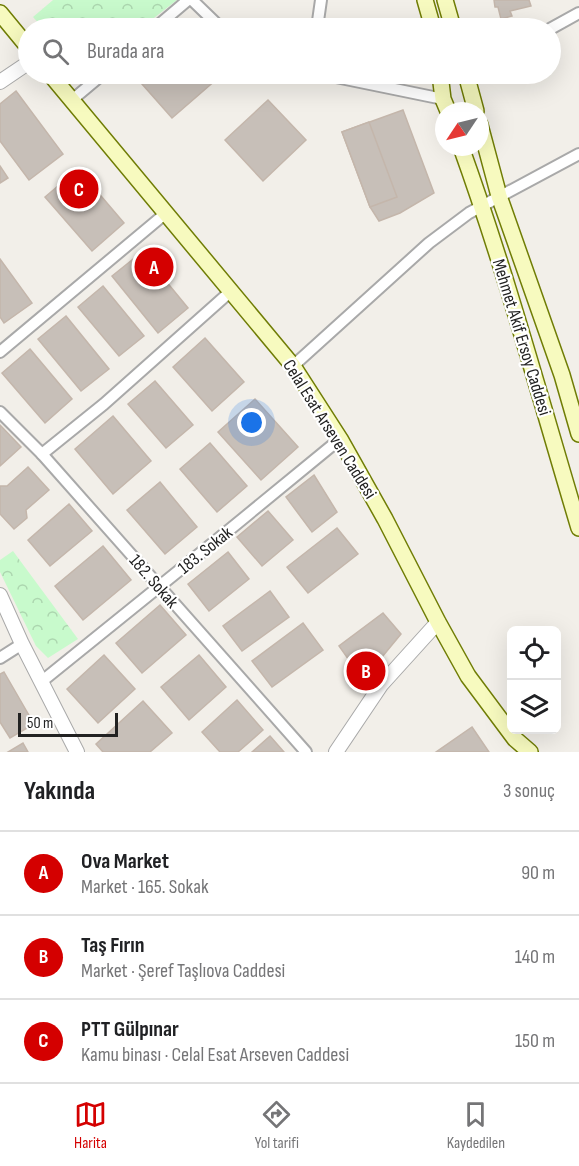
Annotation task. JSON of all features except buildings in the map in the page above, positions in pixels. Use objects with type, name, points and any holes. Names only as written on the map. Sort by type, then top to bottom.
[{"type":"main road","points":[[425,0],[430,18]]},
{"type":"main road","points":[[445,0],[450,18]]},
{"type":"main road","points":[[0,13],[18,35]]},
{"type":"main road","name":"Celal Esat Arseven Caddesi","points":[[58,84],[293,366],[340,439],[468,676],[515,739],[530,752]]},
{"type":"main road","points":[[442,84],[445,102]]},
{"type":"main road","points":[[471,84],[474,102]]},
{"type":"main road","name":"Mehmet Akif Ersoy Caddesi","points":[[464,156],[537,382],[579,528]]},
{"type":"main road","name":"Mehmet Akif Ersoy Caddesi","points":[[488,156],[499,196],[562,375],[579,434]]},
{"type":"street","points":[[168,18],[190,0],[210,18]]},
{"type":"street","points":[[318,18],[321,0]]},
{"type":"street","points":[[561,23],[579,13]]},
{"type":"street","points":[[0,81],[18,69]]},
{"type":"street","points":[[72,100],[91,84]]},
{"type":"street","points":[[361,84],[435,102]]},
{"type":"street","points":[[293,366],[429,243],[470,213],[579,154]]},
{"type":"street","points":[[0,352],[166,213]]},
{"type":"street","points":[[42,454],[104,404],[231,291]]},
{"type":"street","name":"182. Sokak","points":[[0,412],[42,454],[306,752]]},
{"type":"street","name":"183. Sokak","points":[[41,682],[340,439]]},
{"type":"street","points":[[0,595],[22,644],[77,752]]},
{"type":"street","points":[[336,752],[381,685],[438,622]]},
{"type":"street","points":[[0,658],[22,644]]},
{"type":"green space","points":[[53,0],[177,0],[154,18],[33,17]]},
{"type":"green space","points":[[13,551],[78,639],[48,658],[36,646],[0,572],[0,560]]},
{"type":"place","name":"PTT Gülpınar","points":[[79,189]]},
{"type":"place","name":"Ova Market","points":[[154,267]]},
{"type":"place","name":"Taş Fırın","points":[[366,671]]}]
